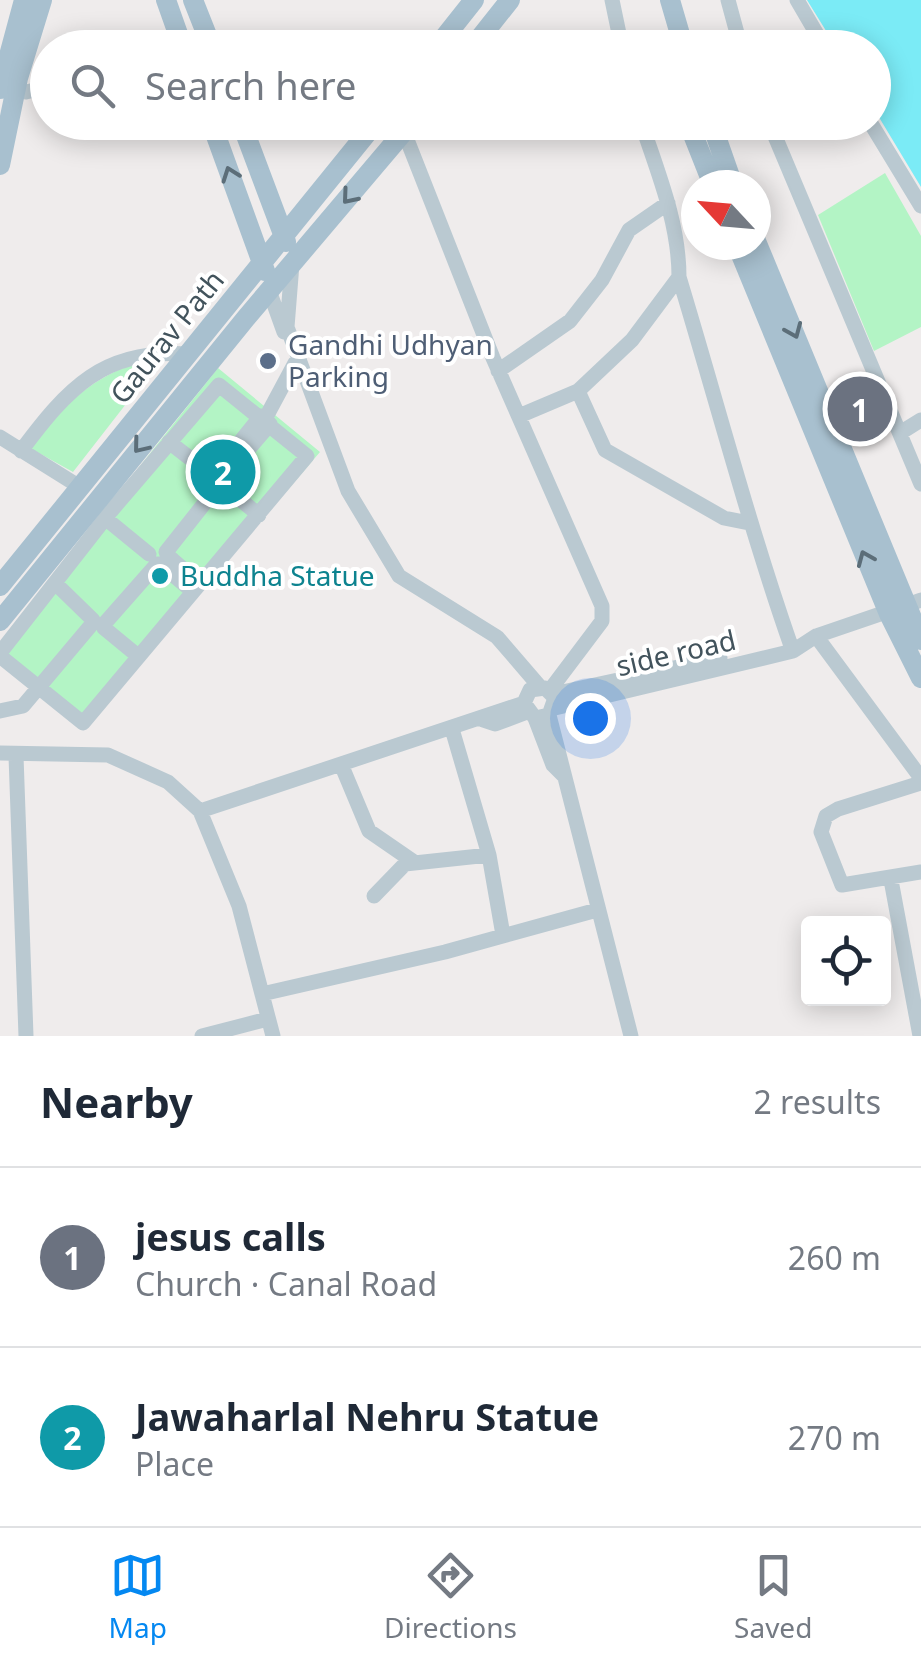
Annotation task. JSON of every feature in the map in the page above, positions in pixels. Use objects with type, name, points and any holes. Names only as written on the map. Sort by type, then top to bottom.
[{"type":"main road","points":[[33,30],[42,0]]},
{"type":"main road","points":[[166,0],[177,30]]},
{"type":"main road","points":[[193,0],[205,30]]},
{"type":"main road","points":[[450,30],[474,0]]},
{"type":"main road","points":[[486,30],[510,0]]},
{"type":"main road","points":[[659,0],[666,30]]},
{"type":"main road","points":[[670,0],[679,30]]},
{"type":"main road","points":[[0,89],[14,13]]},
{"type":"main road","points":[[0,165],[30,39]]},
{"type":"main road","points":[[218,140],[270,293]]},
{"type":"main road","points":[[249,140],[292,264]]},
{"type":"main road","name":"Gaurav Path","points":[[0,586],[362,140]]},
{"type":"main road","points":[[0,621],[397,140]]},
{"type":"main road","points":[[695,140],[707,170]]},
{"type":"main road","points":[[717,140],[728,170]]},
{"type":"main road","points":[[745,260],[921,640]]},
{"type":"main road","points":[[764,260],[905,607],[921,678]]},
{"type":"street","points":[[612,0],[618,30]]},
{"type":"street","points":[[728,0],[736,30]]},
{"type":"street","points":[[797,0],[814,30]]},
{"type":"street","points":[[26,92],[30,91]]},
{"type":"street","points":[[413,140],[498,371],[602,606],[602,621],[540,702]]},
{"type":"street","points":[[647,140],[679,250],[679,277],[735,458],[749,523],[804,640],[921,781],[826,816],[822,824],[838,883],[849,887],[921,872]]},
{"type":"street","points":[[776,140],[921,484]]},
{"type":"street","points":[[881,140],[921,206]]},
{"type":"street","points":[[498,371],[570,321],[602,280],[629,230],[668,203]]},
{"type":"street","points":[[292,264],[287,327],[348,491],[399,576],[497,637],[540,702],[553,765],[564,776],[631,1036]]},
{"type":"street","points":[[518,416],[578,391],[632,340],[679,277]]},
{"type":"street","points":[[270,293],[346,499],[396,583],[492,643],[540,702]]},
{"type":"street","points":[[21,451],[57,402],[94,372],[136,354],[187,354]]},
{"type":"street","points":[[0,711],[22,706],[41,688],[158,555],[266,418],[295,363]]},
{"type":"street","points":[[219,385],[266,418],[307,456],[83,723],[0,654],[169,442],[219,385]]},
{"type":"street","points":[[578,391],[605,450],[724,518],[749,523]]},
{"type":"street","points":[[900,433],[921,420]]},
{"type":"street","points":[[0,437],[80,486]]},
{"type":"street","points":[[169,442],[259,515]]},
{"type":"street","points":[[108,515],[197,588]]},
{"type":"street","points":[[55,583],[138,656]]},
{"type":"street","name":"side road","points":[[200,811],[483,720],[495,709],[804,640],[905,607]]},
{"type":"street","points":[[452,729],[489,855],[503,935]]},
{"type":"street","points":[[26,1036],[8,755],[108,754],[168,782],[200,811],[239,906],[273,1036]]},
{"type":"street","points":[[341,764],[368,832],[414,862]]},
{"type":"street","points":[[374,896],[405,864],[489,855]]},
{"type":"street","points":[[890,880],[919,1026]]},
{"type":"street","points":[[262,994],[356,974],[597,910]]},
{"type":"street","points":[[202,1036],[268,1019]]},
{"type":"green space","points":[[885,173],[921,236],[921,327],[874,351],[818,215]]},
{"type":"green space","points":[[161,359],[73,472],[28,447],[71,401],[103,378]]},
{"type":"green space","points":[[218,368],[320,452],[83,729],[0,662],[0,642]]},
{"type":"water","points":[[807,0],[921,0],[921,187],[891,137],[891,30],[826,30]]},
{"type":"place","name":"Gandhi Udhyan Parking","points":[[268,361]]},
{"type":"place","name":"jesus calls","points":[[860,409]]},
{"type":"place","name":"Jawaharlal Nehru Statue","points":[[223,472]]},
{"type":"place","name":"Buddha Statue","points":[[160,576]]}]
